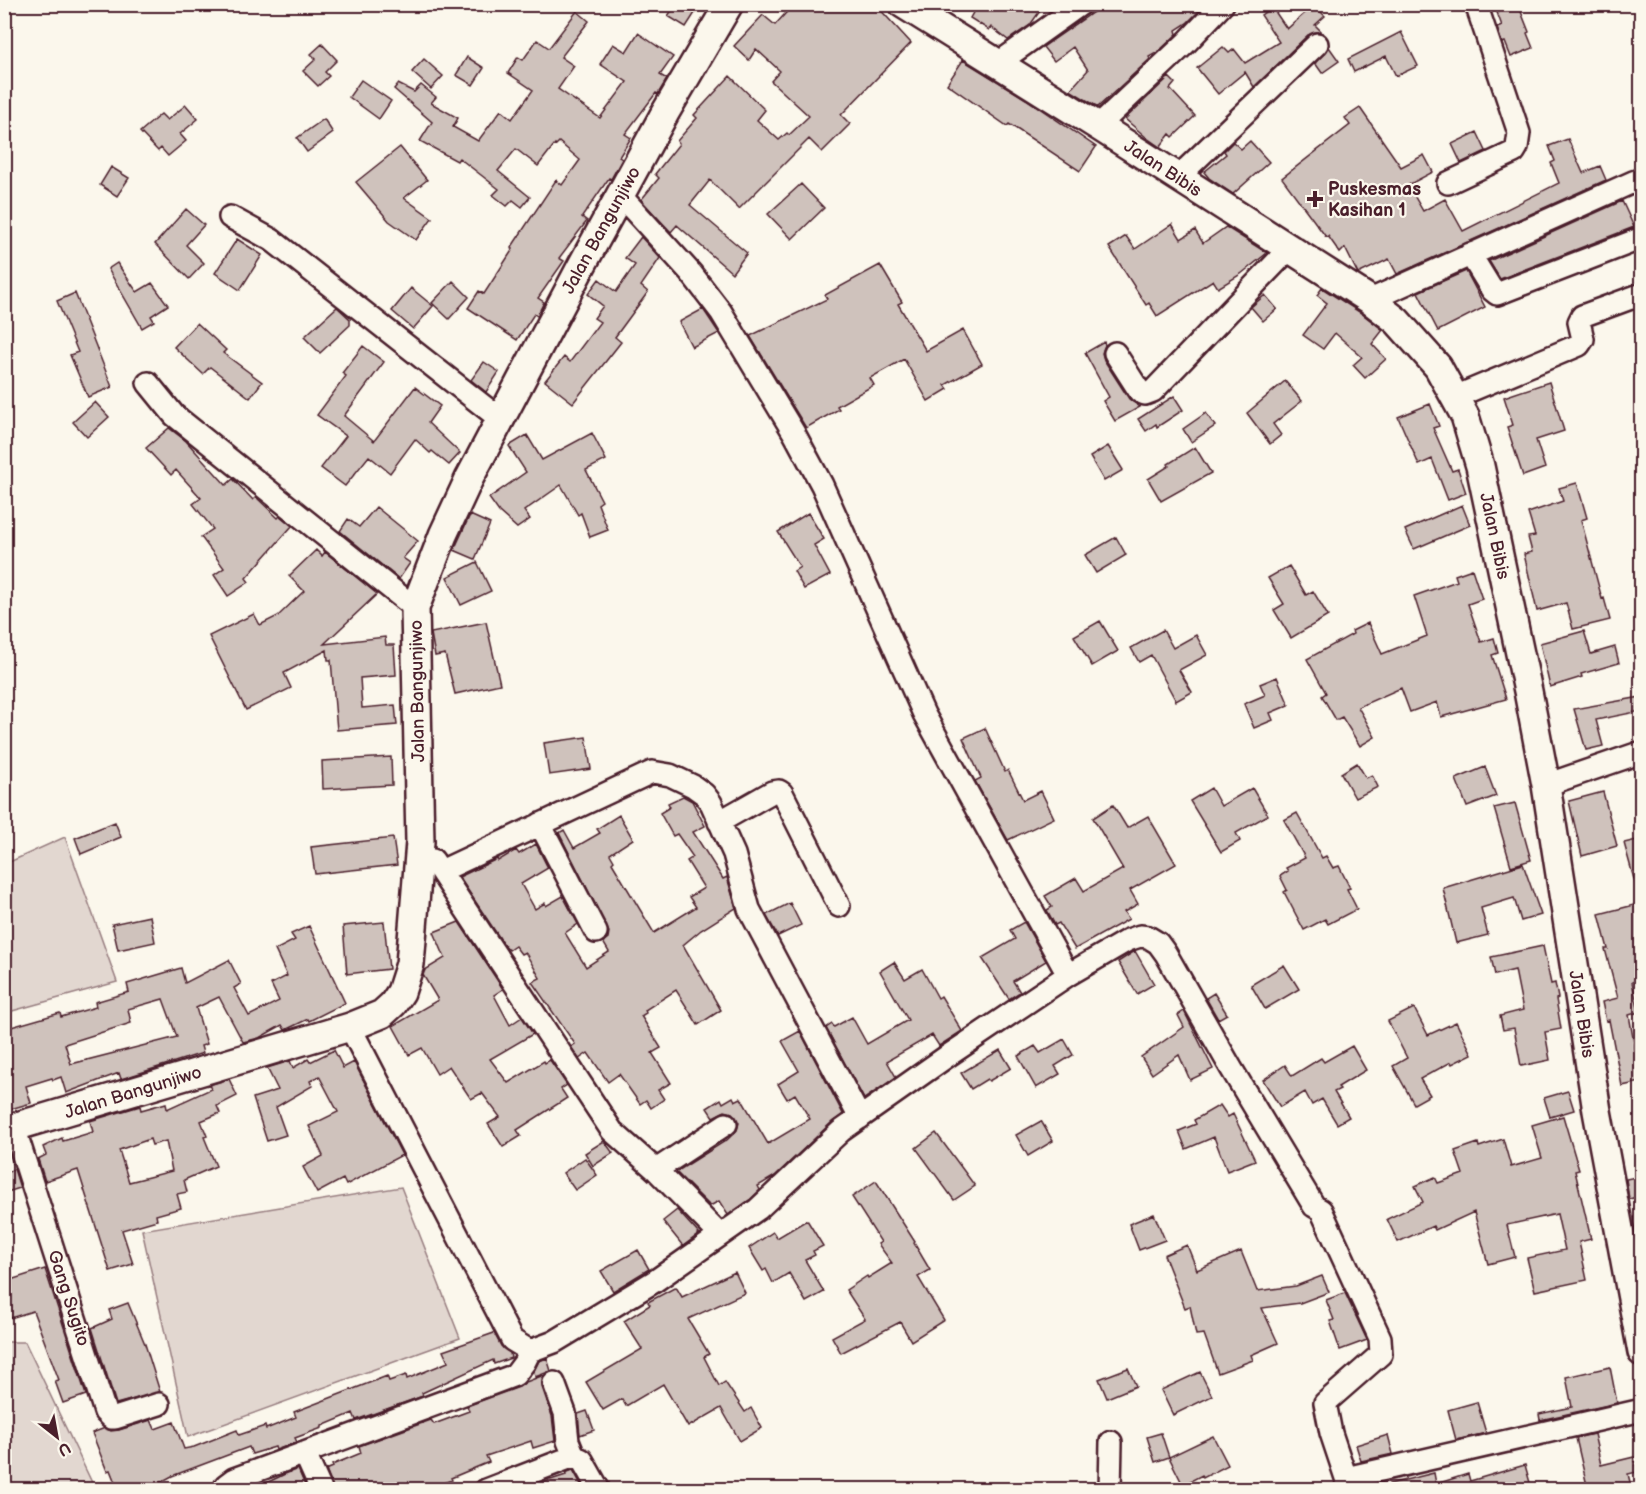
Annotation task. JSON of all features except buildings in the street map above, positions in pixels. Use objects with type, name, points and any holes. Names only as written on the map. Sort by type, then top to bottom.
[{"type":"main road","name":"Jalan Bangunjiwo","points":[[9,1128],[350,1027],[382,1014],[401,992],[410,964],[420,842],[415,608],[442,535],[500,419],[665,113],[729,4]]},
{"type":"main road","name":"Jalan Bibis","points":[[903,4],[1370,300],[1397,321],[1438,367],[1455,397],[1465,416],[1480,466],[1528,691],[1546,785],[1596,1101],[1638,1306],[1641,1352]]},
{"type":"street","points":[[997,64],[1082,4]]},
{"type":"street","points":[[1098,126],[1186,43],[1223,4]]},
{"type":"street","points":[[1448,183],[1514,152],[1519,141],[1520,133],[1476,4]]},
{"type":"street","points":[[1178,177],[1317,44]]},
{"type":"street","points":[[1370,300],[1633,182],[1639,180],[1641,182]]},
{"type":"street","points":[[620,195],[691,273],[721,312],[803,449],[843,532],[911,689],[1068,975]]},
{"type":"street","points":[[230,217],[272,240],[500,419]]},
{"type":"street","points":[[1470,254],[1492,290],[1497,294],[1641,238]]},
{"type":"street","points":[[1114,353],[1140,392],[1145,394],[1153,391],[1289,249]]},
{"type":"street","points":[[1455,397],[1579,345],[1583,339],[1579,322],[1582,316],[1641,294]]},
{"type":"street","points":[[148,383],[174,415],[415,608]]},
{"type":"street","points":[[1546,785],[1641,752]]},
{"type":"street","points":[[441,871],[652,772],[670,775],[704,794],[711,802],[734,854],[749,909],[860,1118]]},
{"type":"street","points":[[719,822],[772,792],[782,793],[839,906]]},
{"type":"street","points":[[540,824],[596,932]]},
{"type":"street","points":[[420,842],[612,1131],[656,1170],[720,1235]]},
{"type":"street","points":[[221,1488],[234,1479],[515,1375],[530,1351],[554,1342],[614,1306],[758,1209],[841,1131],[949,1055],[1068,975],[1128,940],[1140,936],[1148,937],[1158,943],[1166,954],[1314,1206],[1322,1210],[1380,1338],[1381,1354],[1325,1402],[1331,1433],[1348,1484],[1641,1410]]},
{"type":"street","points":[[350,1027],[512,1340],[530,1351]]},
{"type":"street","points":[[656,1170],[726,1124]]},
{"type":"street","name":"Gang Sugito","points":[[9,1128],[105,1412],[111,1418],[115,1418],[159,1404]]},
{"type":"street","points":[[554,1383],[565,1413],[567,1441],[574,1456],[582,1460],[599,1490]]},
{"type":"street","points":[[1110,1490],[1111,1442]]},
{"type":"street","points":[[304,1454],[321,1490]]},
{"type":"street","points":[[486,1490],[574,1456]]},
{"type":"shaded area","points":[[65,837],[117,982],[5,1013],[5,864]]},
{"type":"shaded area","points":[[401,1187],[460,1338],[188,1437],[142,1230]]},
{"type":"shaded area","points":[[5,1342],[25,1342],[95,1489],[5,1489]]},
{"type":"place","name":"Puskesmas Kasihan 1","points":[[1315,199]]}]
